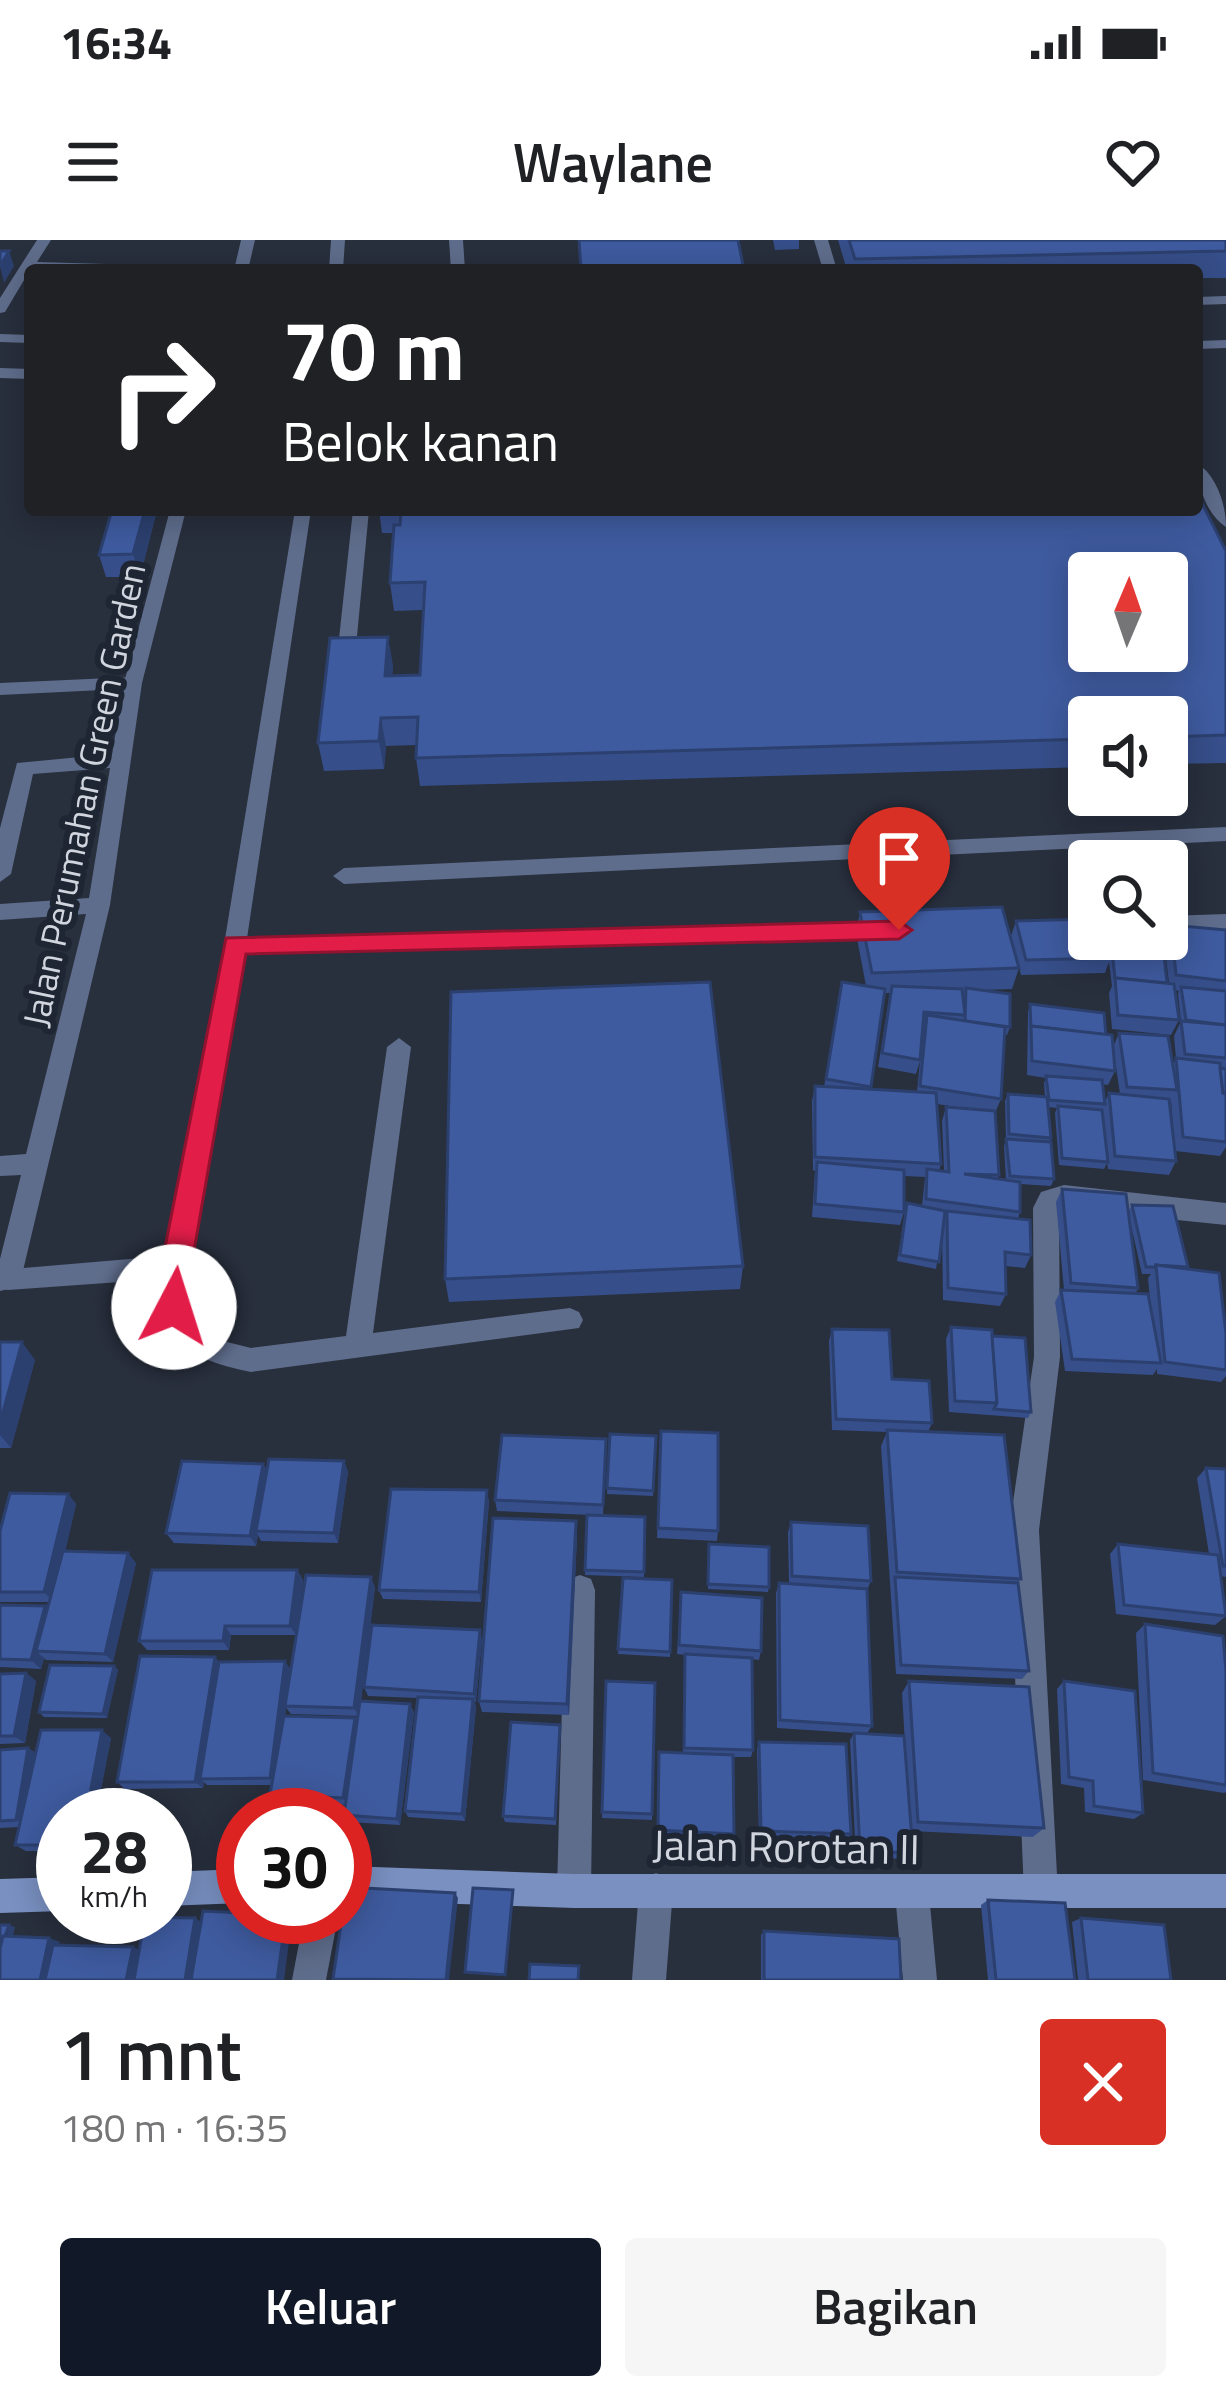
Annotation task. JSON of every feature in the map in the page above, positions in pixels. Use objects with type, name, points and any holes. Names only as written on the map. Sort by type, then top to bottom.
[{"type":"street","points":[[0,309],[22,290]]},
{"type":"street","points":[[1203,478],[1226,522]]},
{"type":"street","name":"Jalan Perumahan Green Garden","points":[[4,1280],[38,1164],[99,905],[134,683],[176,516]]},
{"type":"street","points":[[302,516],[235,945],[176,1268],[174,1307],[181,1327],[210,1349],[251,1360],[570,1320]]},
{"type":"street","points":[[346,657],[360,516]]},
{"type":"street","points":[[0,689],[134,683]]},
{"type":"street","points":[[0,874],[24,768],[121,760]]},
{"type":"street","points":[[344,876],[1226,834]]},
{"type":"street","points":[[0,912],[99,905]]},
{"type":"street","points":[[1188,923],[1226,922]]},
{"type":"street","points":[[235,945],[899,930]]},
{"type":"street","points":[[358,1347],[399,1046]]},
{"type":"street","points":[[0,1166],[38,1164]]},
{"type":"street","points":[[1041,1894],[1024,1529],[1047,1357],[1046,1208],[1051,1199],[1064,1196],[1226,1214]]},
{"type":"street","points":[[4,1280],[176,1268]]},
{"type":"street","points":[[574,1891],[580,1590]]},
{"type":"street","name":"Jalan Rorotan II","points":[[372,1884],[912,1894],[1226,1891]]},
{"type":"street","points":[[650,1980],[656,1890]]},
{"type":"street","points":[[912,1894],[920,1980]]},
{"type":"street","points":[[0,1896],[36,1895]]},
{"type":"street","points":[[309,1980],[316,1944]]},
{"type":"building","points":[[579,240],[738,240],[743,264],[581,264]]},
{"type":"building","points":[[849,240],[1226,240],[1226,251],[855,259]]},
{"type":"building","points":[[1203,505],[1226,551],[1226,735],[1188,736],[1188,696],[1068,696],[1068,740],[416,758],[418,717],[381,718],[379,741],[318,743],[330,638],[388,637],[385,676],[420,675],[425,582],[390,583],[394,525],[400,525],[401,516],[1203,516]]},
{"type":"building","points":[[110,516],[143,516],[133,554],[99,555]]},
{"type":"building","points":[[1002,907],[1019,968],[872,973],[860,912]]},
{"type":"building","points":[[1068,920],[1068,959],[1026,960],[1016,921]]},
{"type":"building","points":[[1188,927],[1226,930],[1226,981],[1176,975],[1174,960],[1188,960]]},
{"type":"building","points":[[1113,960],[1165,960],[1167,983],[1115,978]]},
{"type":"building","points":[[1115,978],[1174,984],[1179,1020],[1118,1015]]},
{"type":"building","points":[[710,982],[743,1266],[445,1279],[451,992]]},
{"type":"building","points":[[842,982],[885,989],[871,1087],[826,1079]]},
{"type":"building","points":[[892,986],[962,989],[965,1015],[924,1012],[920,1060],[882,1053]]},
{"type":"building","points":[[1181,987],[1226,991],[1226,1025],[1186,1020]]},
{"type":"building","points":[[966,988],[1010,994],[1010,1027],[965,1021]]},
{"type":"building","points":[[1030,1004],[1104,1013],[1106,1035],[1031,1028]]},
{"type":"building","points":[[927,1015],[1005,1027],[1001,1099],[920,1086]]},
{"type":"building","points":[[1181,1021],[1226,1025],[1226,1058],[1185,1054]]},
{"type":"building","points":[[1031,1026],[1112,1035],[1115,1071],[1032,1061]]},
{"type":"building","points":[[1119,1033],[1168,1036],[1177,1090],[1127,1087]]},
{"type":"building","points":[[1176,1058],[1220,1063],[1226,1094],[1226,1142],[1183,1137]]},
{"type":"building","points":[[1220,1068],[1226,1069],[1226,1094],[1223,1093]]},
{"type":"building","points":[[1046,1076],[1102,1080],[1105,1104],[1049,1100]]},
{"type":"building","points":[[815,1086],[936,1093],[941,1164],[815,1157]]},
{"type":"building","points":[[1109,1093],[1169,1099],[1176,1161],[1115,1156]]},
{"type":"building","points":[[1008,1094],[1047,1097],[1051,1138],[1009,1134]]},
{"type":"building","points":[[1058,1106],[1102,1110],[1108,1162],[1062,1158]]},
{"type":"building","points":[[946,1107],[995,1111],[999,1175],[964,1174],[1020,1182],[1020,1212],[926,1199],[927,1169],[949,1172]]},
{"type":"building","points":[[1006,1139],[1051,1142],[1054,1179],[1010,1176]]},
{"type":"building","points":[[817,1162],[904,1170],[904,1212],[815,1204]]},
{"type":"building","points":[[1062,1189],[1126,1194],[1138,1288],[1071,1283]]},
{"type":"building","points":[[907,1203],[945,1211],[939,1262],[900,1255]]},
{"type":"building","points":[[1132,1205],[1173,1206],[1188,1267],[1146,1267]]},
{"type":"building","points":[[947,1211],[1030,1220],[1031,1255],[1005,1252],[1006,1294],[948,1288]]},
{"type":"building","points":[[1156,1265],[1219,1273],[1226,1370],[1165,1362]]},
{"type":"building","points":[[1061,1290],[1148,1294],[1161,1363],[1072,1359]]},
{"type":"building","points":[[951,1327],[992,1330],[997,1403],[955,1401]]},
{"type":"building","points":[[832,1329],[889,1330],[892,1379],[929,1381],[932,1423],[836,1419]]},
{"type":"building","points":[[992,1336],[1025,1338],[1031,1412],[994,1409]]},
{"type":"building","points":[[0,1342],[22,1342],[0,1423]]},
{"type":"building","points":[[887,1430],[1004,1435],[1021,1579],[897,1572]]},
{"type":"building","points":[[661,1431],[718,1433],[718,1531],[658,1528]]},
{"type":"building","points":[[610,1434],[656,1436],[653,1491],[607,1488]]},
{"type":"building","points":[[502,1435],[606,1439],[603,1505],[495,1500]]},
{"type":"building","points":[[269,1459],[344,1461],[334,1533],[256,1531]]},
{"type":"building","points":[[182,1461],[263,1464],[250,1536],[166,1533]]},
{"type":"building","points":[[1206,1468],[1226,1469],[1226,1566],[1223,1566]]},
{"type":"building","points":[[391,1489],[487,1490],[479,1592],[379,1590]]},
{"type":"building","points":[[10,1493],[68,1494],[44,1592],[0,1592],[0,1531]]},
{"type":"building","points":[[587,1515],[645,1517],[644,1572],[585,1570]]},
{"type":"building","points":[[493,1518],[576,1521],[567,1704],[479,1701]]},
{"type":"building","points":[[791,1522],[868,1526],[871,1581],[792,1576]]},
{"type":"building","points":[[709,1544],[769,1547],[769,1587],[708,1584]]},
{"type":"building","points":[[1118,1544],[1218,1555],[1226,1616],[1124,1605]]},
{"type":"building","points":[[63,1551],[128,1553],[105,1654],[36,1651]]},
{"type":"building","points":[[152,1570],[297,1570],[290,1626],[225,1626],[223,1641],[139,1641]]},
{"type":"building","points":[[306,1575],[371,1577],[354,1708],[285,1706]]},
{"type":"building","points":[[895,1577],[1018,1583],[1029,1671],[901,1665]]},
{"type":"building","points":[[623,1578],[672,1580],[670,1652],[618,1649]]},
{"type":"building","points":[[779,1583],[867,1589],[872,1726],[780,1720]]},
{"type":"building","points":[[681,1592],[762,1598],[761,1651],[679,1645]]},
{"type":"building","points":[[0,1605],[45,1606],[31,1660],[0,1659]]},
{"type":"building","points":[[1145,1624],[1223,1636],[1226,1785],[1153,1773]]},
{"type":"building","points":[[372,1625],[480,1630],[474,1694],[364,1687]]},
{"type":"building","points":[[685,1654],[752,1658],[753,1750],[684,1748]]},
{"type":"building","points":[[140,1656],[215,1657],[195,1782],[117,1782]]},
{"type":"building","points":[[285,1661],[270,1778],[200,1779],[219,1662]]},
{"type":"building","points":[[50,1665],[114,1666],[103,1714],[39,1712]]},
{"type":"building","points":[[26,1673],[14,1736],[0,1736],[0,1674]]},
{"type":"building","points":[[606,1681],[655,1683],[652,1814],[602,1812]]},
{"type":"building","points":[[909,1681],[1029,1687],[1044,1828],[918,1822]]},
{"type":"building","points":[[1064,1681],[1135,1691],[1143,1813],[1094,1806],[1093,1781],[1069,1777]]},
{"type":"building","points":[[418,1697],[473,1699],[462,1814],[405,1811]]},
{"type":"building","points":[[360,1701],[410,1704],[397,1819],[372,1817],[372,1788],[348,1788]]},
{"type":"building","points":[[284,1716],[355,1718],[344,1788],[271,1788]]},
{"type":"building","points":[[511,1722],[560,1725],[555,1819],[503,1816]]},
{"type":"building","points":[[41,1730],[102,1730],[91,1788],[36,1788],[36,1845],[15,1845]]},
{"type":"building","points":[[854,1733],[904,1736],[913,1853],[860,1851]]},
{"type":"building","points":[[759,1742],[846,1744],[851,1834],[761,1831]]},
{"type":"building","points":[[28,1748],[16,1820],[0,1821],[0,1750]]},
{"type":"building","points":[[659,1752],[733,1755],[734,1834],[658,1830]]},
{"type":"building","points":[[372,1888],[455,1893],[446,1980],[333,1979],[338,1944],[372,1944]]},
{"type":"building","points":[[473,1888],[513,1890],[505,1975],[465,1972]]},
{"type":"building","points":[[988,1900],[1065,1903],[1075,1980],[996,1980]]},
{"type":"building","points":[[203,1911],[216,1912],[216,1944],[282,1944],[277,1980],[191,1980]]},
{"type":"building","points":[[1081,1918],[1164,1925],[1171,1980],[1088,1980]]},
{"type":"building","points":[[0,1925],[9,1925],[0,1949]]},
{"type":"building","points":[[764,1931],[899,1939],[901,1980],[764,1980]]},
{"type":"building","points":[[3,1936],[36,1937],[36,1944],[48,1944],[40,1980],[0,1980]]},
{"type":"building","points":[[140,1944],[191,1944],[185,1980],[134,1980]]},
{"type":"building","points":[[53,1945],[133,1947],[126,1980],[45,1980]]},
{"type":"building","points":[[530,1964],[579,1966],[578,1980],[529,1980]]},
{"type":"route","points":[[174,1307],[176,1268],[235,945],[899,930]]}]
